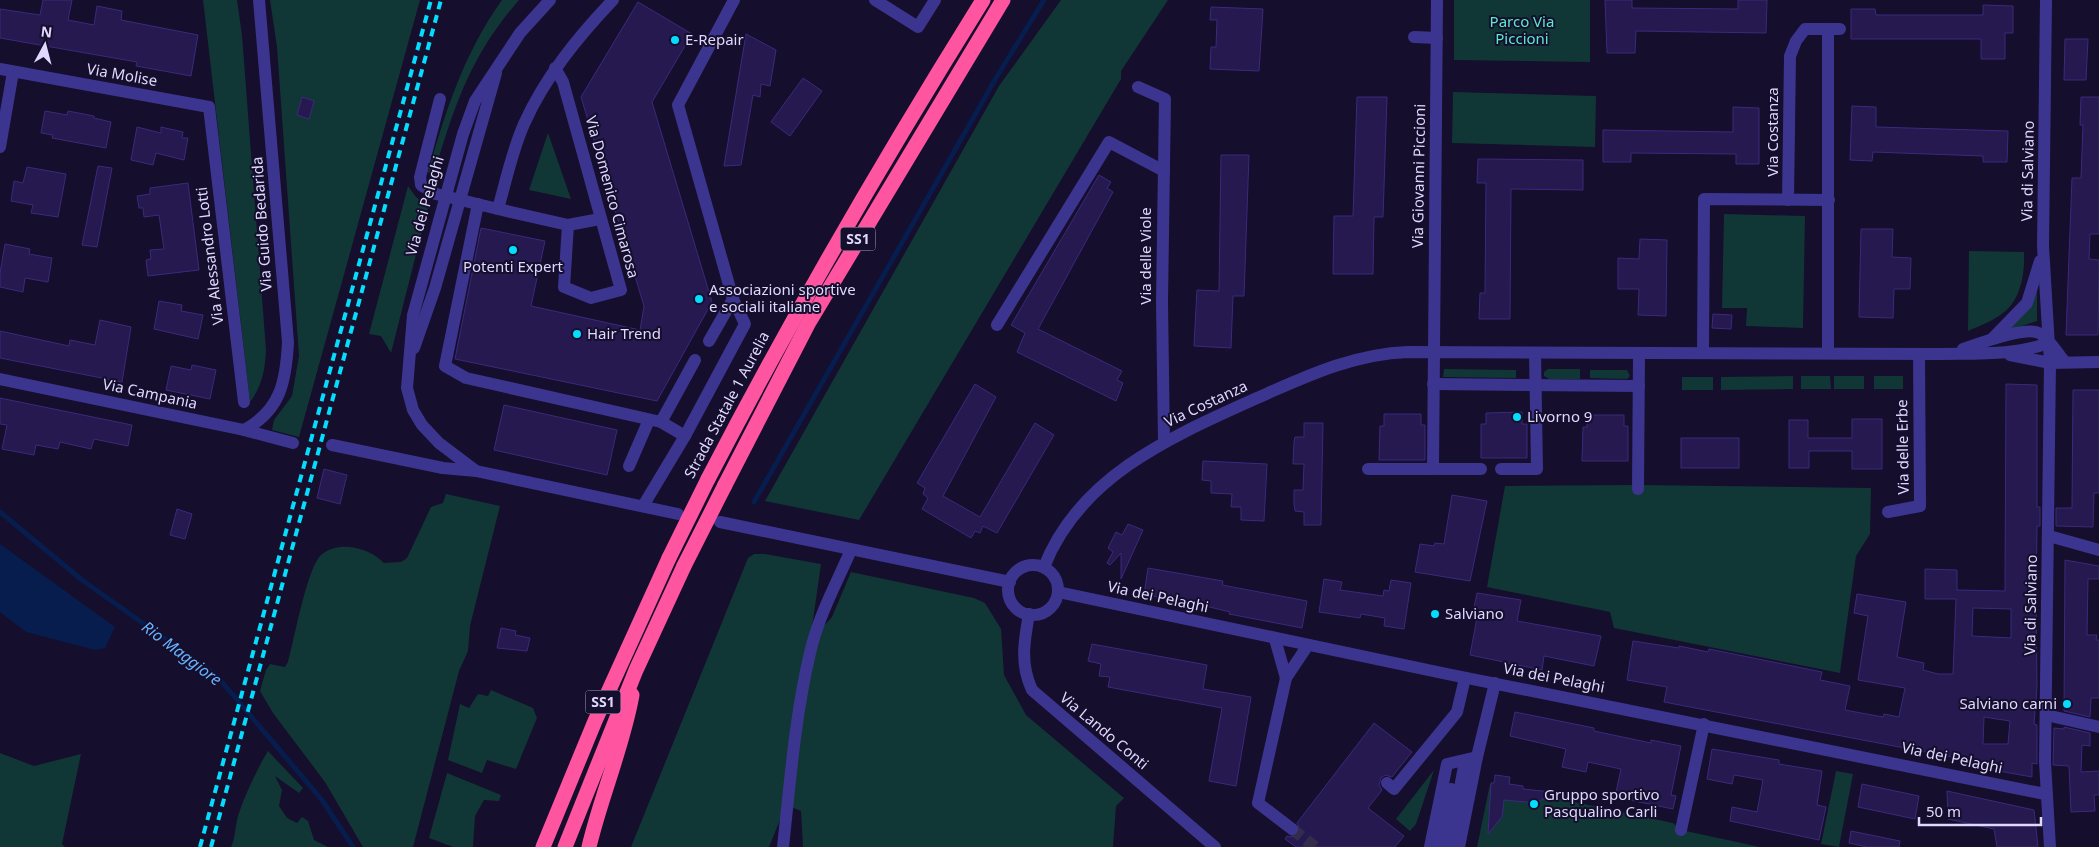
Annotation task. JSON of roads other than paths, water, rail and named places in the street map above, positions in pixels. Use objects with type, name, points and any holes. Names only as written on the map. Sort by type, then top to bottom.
[{"type":"highway","name":"Strada Statale 1 Aurelia","points":[[543,847],[630,641],[708,479],[791,322],[845,227],[983,0]]},
{"type":"highway","name":"SS1","points":[[565,847],[636,670],[684,566],[808,324],[1003,0]]},
{"type":"highway","points":[[589,847],[599,806],[629,715],[636,670]]},
{"type":"highway","points":[[535,847],[561,801]]},
{"type":"street","name":"Via Guido Bedarida","points":[[244,430],[269,412],[278,398],[284,374],[288,342],[259,0]]},
{"type":"street","name":"Via dei Pelaghi","points":[[476,471],[439,443],[417,417],[407,388],[413,315],[468,117],[480,92],[520,33],[550,0]]},
{"type":"street","points":[[498,208],[524,124],[566,52],[613,0]]},
{"type":"street","points":[[643,506],[746,324],[733,300],[678,106],[734,0]]},
{"type":"street","points":[[875,0],[918,27],[935,0]]},
{"type":"street","name":"Via Giovanni Piccioni","points":[[1433,352],[1437,0]]},
{"type":"street","name":"Via di Salviano","points":[[2046,0],[2043,246],[2050,363],[2045,794],[2050,847]]},
{"type":"street","name":"Via Costanza","points":[[1788,200],[1790,56],[1796,41],[1805,29],[1834,29],[1829,200]]},
{"type":"street","points":[[1414,37],[1437,38]]},
{"type":"street","name":"Via Domenico Cimarosa","points":[[555,68],[564,82],[621,290],[591,298],[564,287],[568,225]]},
{"type":"street","points":[[0,147],[6,70]]},
{"type":"street","name":"Via Molise","points":[[6,70],[209,107]]},
{"type":"street","name":"Via dei Pelaghi","points":[[409,360],[435,288],[458,200],[492,92],[496,70]]},
{"type":"street","name":"Via delle Viole","points":[[1138,87],[1165,99],[1164,442]]},
{"type":"street","points":[[440,99],[420,182],[423,187],[445,197],[568,225],[600,219]]},
{"type":"street","name":"Via Alessandro Lotti","points":[[209,107],[244,402]]},
{"type":"street","points":[[997,325],[1109,142],[1150,162],[1164,172]]},
{"type":"street","points":[[1703,353],[1704,199],[1829,200],[1828,353]]},
{"type":"street","points":[[478,204],[445,366],[466,378],[655,421],[684,436]]},
{"type":"street","points":[[1993,346],[2009,323],[2027,303],[2038,271],[2043,246]]},
{"type":"street","points":[[709,341],[733,300]]},
{"type":"street","points":[[2048,343],[2065,362]]},
{"type":"street","name":"Via Costanza","points":[[1044,568],[1057,538],[1073,514],[1091,495],[1128,464],[1198,424],[1330,366],[1384,352],[1949,354],[1993,346],[2037,347],[2048,343]]},
{"type":"street","name":"Via Costanza","points":[[1993,346],[2050,363],[2099,362]]},
{"type":"street","points":[[1433,352],[1433,469]]},
{"type":"street","points":[[1638,489],[1639,352]]},
{"type":"street","points":[[1501,469],[1537,469],[1535,353]]},
{"type":"street","name":"Via delle Erbe","points":[[1888,512],[1920,506],[1919,354]]},
{"type":"street","points":[[629,466],[655,421],[695,360]]},
{"type":"street","name":"Via Campania","points":[[0,379],[244,430],[293,443]]},
{"type":"street","points":[[1433,384],[1639,386]]},
{"type":"street","name":"Via dei Pelaghi","points":[[332,445],[443,468],[476,471],[678,514]]},
{"type":"street","points":[[1368,469],[1481,469]]},
{"type":"street","points":[[720,522],[1010,582]]},
{"type":"street","points":[[2049,536],[2099,550]]},
{"type":"street","points":[[783,847],[801,697],[810,652],[827,601],[851,550]]},
{"type":"street","points":[[1035,565],[1044,568],[1055,577],[1058,592],[1055,602],[1048,610],[1039,614],[1028,614],[1019,610],[1011,600],[1010,582],[1017,570],[1035,565]]},
{"type":"street","name":"Via dei Pelaghi","points":[[1058,592],[1308,646],[2045,794]]},
{"type":"street","name":"Via Lando Conti","points":[[1028,614],[1023,663],[1032,690],[1215,847]]},
{"type":"street","points":[[1275,639],[1286,678]]},
{"type":"street","points":[[1292,829],[1258,803],[1286,678],[1308,646]]},
{"type":"street","points":[[1387,783],[1394,789],[1401,774],[1457,712],[1465,678]]},
{"type":"street","points":[[1459,847],[1477,757],[1499,684]]},
{"type":"street","points":[[2046,715],[2099,727]]},
{"type":"street","points":[[1681,830],[1704,724]]},
{"type":"street","points":[[1430,847],[1447,764],[1477,757]]},
{"type":"street","points":[[1439,847],[1456,765],[1477,757]]},
{"type":"street","points":[[1449,847],[1464,766],[1477,757]]},
{"type":"street","points":[[1468,847],[1482,770],[1477,757]]},
{"type":"water","points":[[0,544],[115,627],[105,648],[95,650],[26,632],[0,612]]},
{"type":"waterway","points":[[754,502],[996,78],[1044,0]]},
{"type":"waterway","name":"Rio Maggiore","points":[[0,512],[82,580],[216,675],[322,800],[353,847]]},
{"type":"tunnel","points":[[1292,829],[1315,847]]},
{"type":"railway","points":[[200,847],[431,0]]},
{"type":"railway","points":[[211,847],[441,0]]},
{"type":"place","name":"E-Repair","points":[[675,40]]},
{"type":"place","name":"Potenti Expert","points":[[513,250]]},
{"type":"place","name":"Associazioni sportive e sociali italiane","points":[[699,299]]},
{"type":"place","name":"Hair Trend","points":[[577,334]]},
{"type":"place","name":"Livorno 9","points":[[1517,417]]},
{"type":"place","name":"Salviano","points":[[1435,614]]},
{"type":"place","name":"Salviano carni","points":[[2067,704]]},
{"type":"place","name":"Gruppo sportivo Pasqualino Carli","points":[[1534,804]]},
{"type":"park label","name":"Parco Via Piccioni","points":[[1522,30]]}]
